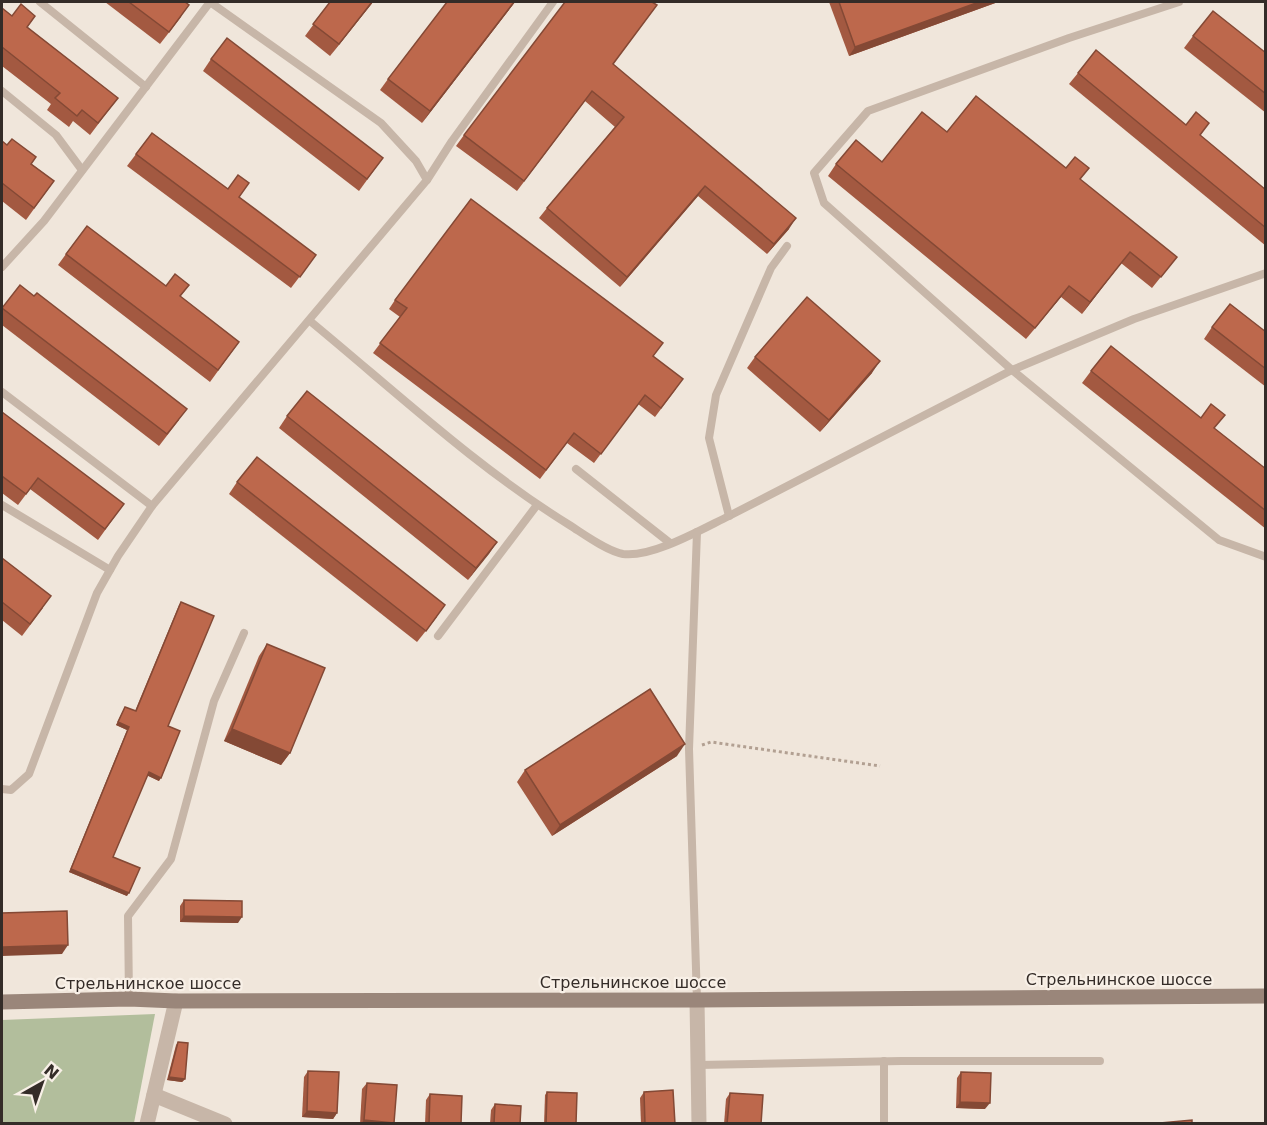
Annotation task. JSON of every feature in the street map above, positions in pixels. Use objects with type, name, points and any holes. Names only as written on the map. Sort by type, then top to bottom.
[{"type":"main road","name":"Стрельнинское шоссе","points":[[2,1002],[129,999],[176,1001],[697,1000],[1266,996]]},
{"type":"street","points":[[697,1000],[699,1124]]},
{"type":"street","points":[[147,1124],[176,1001]]},
{"type":"street","points":[[154,1095],[225,1124]]},
{"type":"lane","points":[[40,2],[146,87]]},
{"type":"lane","points":[[3,261],[44,221],[210,2],[381,123],[416,161],[427,180]]},
{"type":"lane","points":[[2,789],[11,790],[28,774],[97,593],[152,506],[427,180],[452,141],[553,2]]},
{"type":"lane","points":[[1179,2],[1069,38],[868,111],[814,173],[824,203],[1012,370],[1219,540],[1266,557]]},
{"type":"lane","points":[[2,91],[56,135],[82,170]]},
{"type":"lane","points":[[729,516],[709,438],[716,395],[771,268],[787,246]]},
{"type":"lane","points":[[310,321],[474,457],[537,505],[621,554],[643,554],[697,532],[1012,370],[1134,319],[1266,273]]},
{"type":"lane","points":[[2,392],[152,506]]},
{"type":"lane","points":[[576,469],[670,543]]},
{"type":"lane","points":[[2,505],[110,570]]},
{"type":"lane","points":[[438,636],[537,505]]},
{"type":"lane","points":[[697,532],[689,749],[697,1000]]},
{"type":"lane","points":[[129,999],[128,916],[171,859],[214,700],[244,633]]},
{"type":"lane","points":[[698,1065],[884,1061],[1100,1061]]},
{"type":"lane","points":[[884,1061],[884,1124]]},
{"type":"path","points":[[689,749],[711,742],[880,766]]},
{"type":"green space","points":[[155,1014],[134,1123],[2,1123],[2,1020]]},
{"type":"building","points":[[129,2],[185,2],[189,5],[169,32]]},
{"type":"building","points":[[330,2],[372,2],[339,44],[313,24]]},
{"type":"building","points":[[447,2],[514,2],[430,111],[388,79]]},
{"type":"building","points":[[565,2],[652,2],[657,5],[613,64],[796,218],[774,244],[705,186],[627,277],[547,208],[624,117],[592,91],[524,181],[464,135]]},
{"type":"building","points":[[839,2],[979,2],[855,47]]},
{"type":"building","points":[[21,4],[35,16],[27,27],[118,98],[98,123],[82,110],[77,116],[55,98],[60,93],[2,47],[2,8],[12,16]]},
{"type":"building","points":[[1213,11],[1266,53],[1266,94],[1193,36]]},
{"type":"building","points":[[227,38],[383,158],[367,179],[211,59]]},
{"type":"building","points":[[1096,50],[1186,125],[1196,112],[1209,123],[1200,135],[1266,190],[1266,228],[1078,73]]},
{"type":"building","points":[[976,96],[1066,168],[1075,157],[1089,168],[1080,179],[1177,257],[1161,277],[1130,252],[1090,302],[1069,286],[1035,328],[836,164],[856,140],[882,162],[922,112],[947,132]]},
{"type":"building","points":[[152,133],[228,189],[238,175],[249,183],[239,197],[316,255],[300,277],[136,154]]},
{"type":"building","points":[[12,139],[36,157],[31,164],[54,181],[34,208],[2,183],[2,141],[7,145]]},
{"type":"building","points":[[471,199],[663,343],[653,356],[683,379],[661,408],[645,395],[601,454],[574,433],[546,470],[380,343],[407,308],[395,300]]},
{"type":"building","points":[[87,226],[166,286],[175,274],[189,285],[180,296],[239,342],[218,370],[66,254]]},
{"type":"building","points":[[20,285],[34,296],[37,293],[187,409],[167,434],[2,308]]},
{"type":"building","points":[[807,297],[880,361],[829,420],[755,357]]},
{"type":"building","points":[[1230,304],[1266,332],[1266,369],[1212,327]]},
{"type":"building","points":[[1111,346],[1201,418],[1211,404],[1225,415],[1214,428],[1266,469],[1266,511],[1091,371]]},
{"type":"building","points":[[307,391],[497,542],[476,568],[287,416]]},
{"type":"building","points":[[2,412],[124,504],[105,529],[38,478],[26,494],[2,476]]},
{"type":"building","points":[[257,457],[445,605],[426,631],[237,482]]},
{"type":"building","points":[[2,558],[51,596],[30,624],[2,602]]},
{"type":"building","points":[[181,602],[214,616],[168,726],[180,731],[161,778],[149,772],[113,857],[140,868],[129,893],[71,869],[129,727],[118,722],[125,707],[136,711]]},
{"type":"building","points":[[267,644],[325,668],[290,753],[232,729]]},
{"type":"building","points":[[650,689],[685,744],[560,825],[525,770]]},
{"type":"building","points":[[184,900],[242,901],[242,917],[184,916]]},
{"type":"building","points":[[67,911],[68,945],[2,947],[2,913]]},
{"type":"building","points":[[178,1042],[188,1043],[185,1079],[169,1077]]},
{"type":"building","points":[[308,1071],[339,1072],[337,1113],[307,1111]]},
{"type":"building","points":[[961,1072],[991,1073],[990,1103],[960,1102]]},
{"type":"building","points":[[367,1083],[397,1085],[394,1123],[364,1120]]},
{"type":"building","points":[[673,1090],[675,1124],[645,1124],[644,1092]]},
{"type":"building","points":[[547,1092],[577,1093],[576,1124],[546,1124]]},
{"type":"building","points":[[730,1093],[763,1095],[761,1124],[727,1124]]},
{"type":"building","points":[[430,1094],[462,1096],[461,1124],[429,1124]]},
{"type":"building","points":[[495,1104],[521,1106],[520,1124],[494,1124]]},
{"type":"building","points":[[1192,1120],[1192,1124],[1149,1124]]}]
